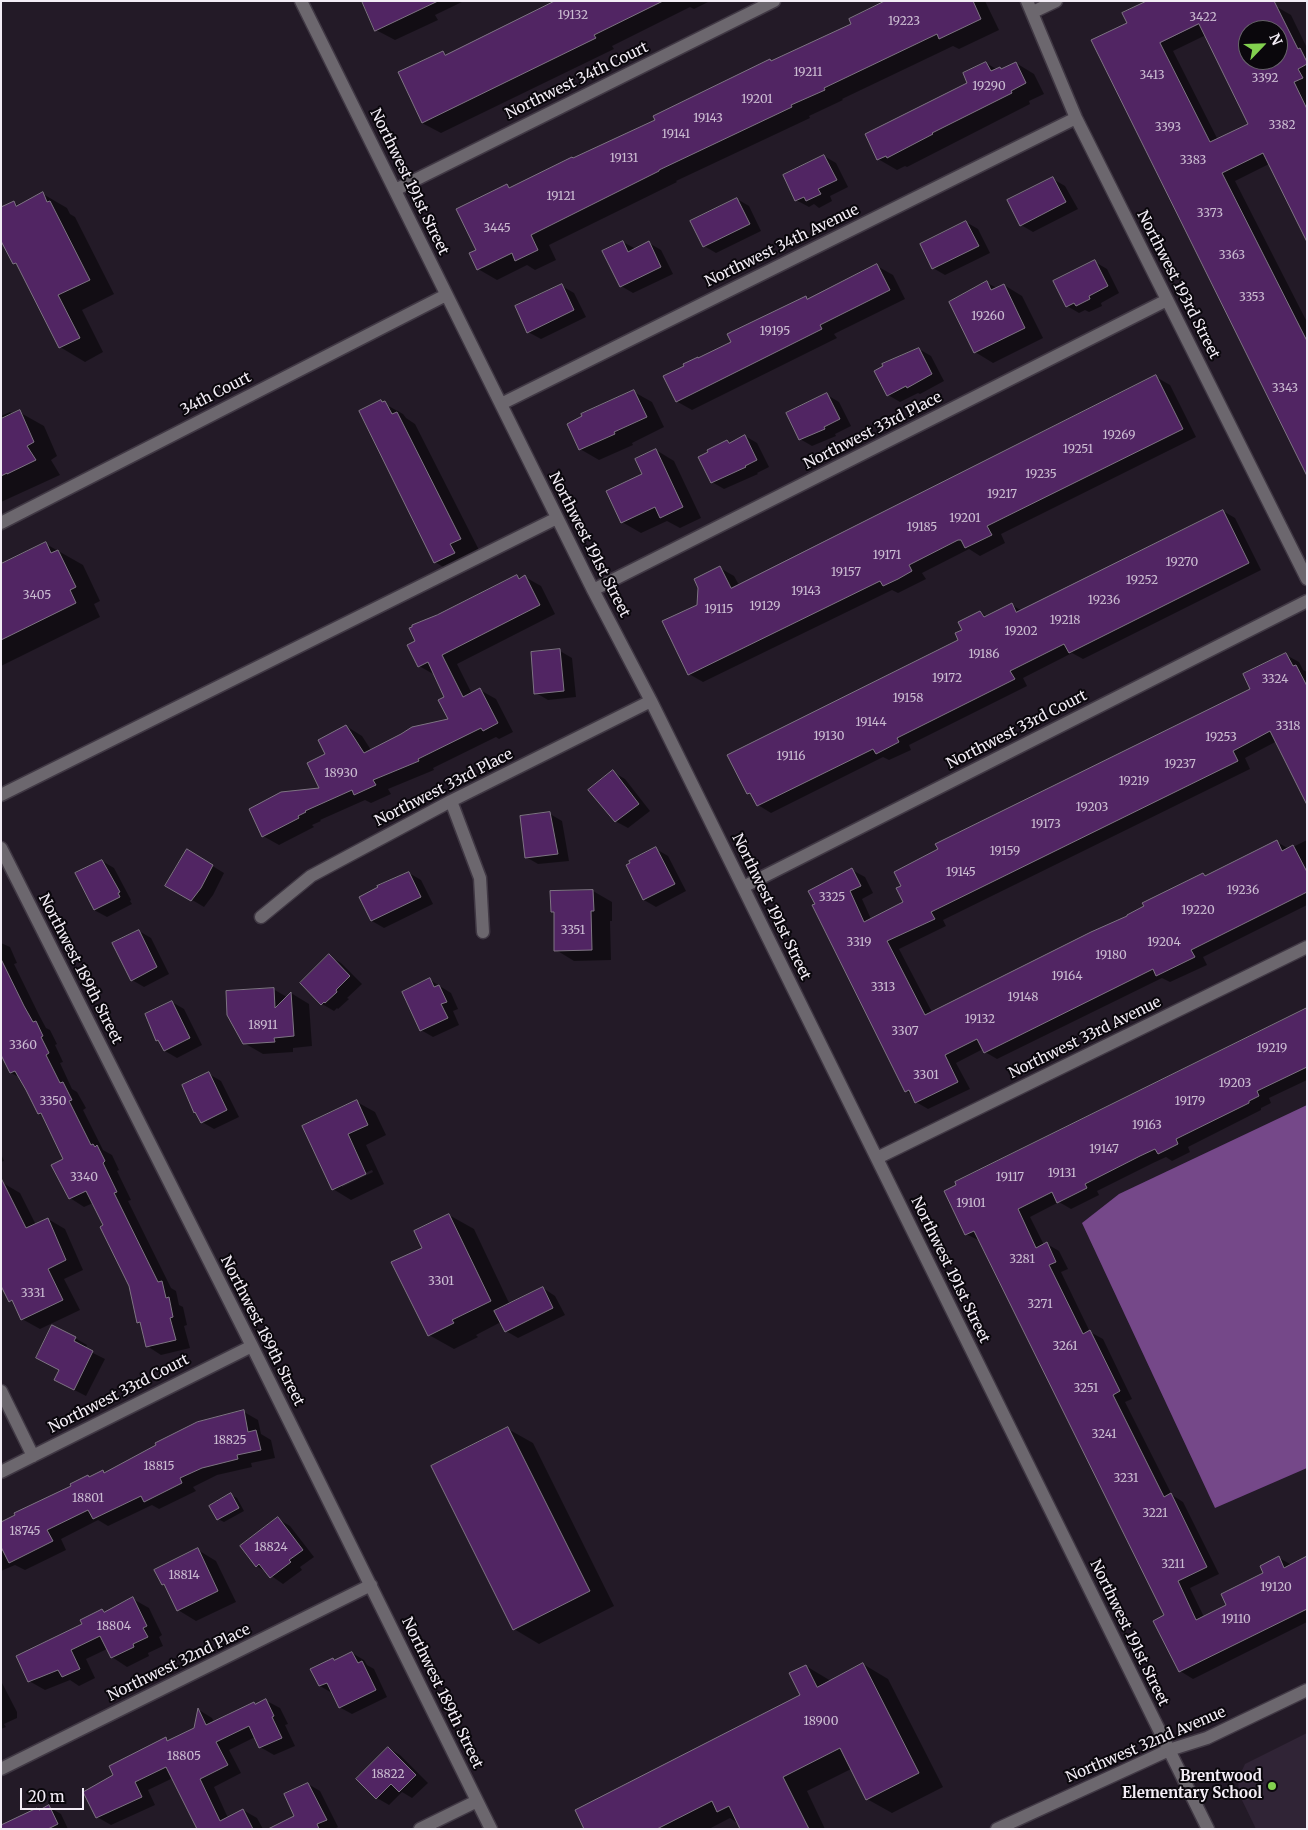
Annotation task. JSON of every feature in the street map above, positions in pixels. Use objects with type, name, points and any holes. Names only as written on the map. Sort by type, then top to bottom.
[{"type":"street","name":"Northwest 191st Street","points":[[301,1],[557,518],[651,701],[1208,1829]]},
{"type":"street","name":"Northwest 34th Court","points":[[395,190],[774,1]]},
{"type":"street","points":[[1030,7],[1056,1]]},
{"type":"street","name":"Northwest 193rd Street","points":[[1030,7],[1076,118],[1307,579]]},
{"type":"street","name":"Northwest 34th Avenue","points":[[501,404],[1076,118]]},
{"type":"street","name":"34th Court","points":[[1,523],[446,294]]},
{"type":"street","name":"Northwest 33rd Place","points":[[593,590],[1167,300]]},
{"type":"street","points":[[1,795],[557,518]]},
{"type":"street","name":"Northwest 33rd Court","points":[[743,887],[1307,601]]},
{"type":"street","name":"Northwest 33rd Place","points":[[261,917],[311,876],[451,802],[651,701]]},
{"type":"street","points":[[451,802],[480,878],[483,932]]},
{"type":"street","name":"Northwest 189th Street","points":[[1,848],[252,1346],[492,1829]]},
{"type":"street","name":"Northwest 33rd Avenue","points":[[877,1158],[1307,947]]},
{"type":"street","name":"Northwest 33rd Court","points":[[1,1472],[252,1346]]},
{"type":"street","points":[[1,1391],[34,1456]]},
{"type":"street","name":"Northwest 32nd Place","points":[[1,1769],[371,1586]]},
{"type":"street","name":"Northwest 32nd Avenue","points":[[997,1829],[1169,1750],[1207,1738],[1307,1690]]},
{"type":"street","points":[[420,1829],[478,1800]]},
{"type":"shaded area","points":[[1307,1105],[1307,1468],[1215,1508],[1082,1223],[1119,1194]]},
{"type":"shaded area","name":"Brentwood Elementary School","points":[[1307,1733],[1307,1829],[1256,1829],[1239,1794],[1238,1779],[1245,1764]]},
{"type":"building","points":[[362,1],[438,1],[375,31]]},
{"type":"building","points":[[555,1],[663,1],[594,35],[596,38],[422,123],[398,72],[443,51],[445,55]]},
{"type":"building","points":[[885,1],[973,1],[981,19],[939,39],[937,34],[824,88],[825,90],[791,105],[792,107],[659,170],[531,235],[538,250],[515,261],[512,253],[477,270],[469,253],[476,250],[456,209],[507,184],[509,188],[572,157],[655,120],[653,116],[770,59],[771,61],[851,24],[849,19]]},
{"type":"building","points":[[1147,1],[1274,1],[1284,20],[1238,20],[1238,70],[1288,70],[1288,29],[1307,62],[1307,64],[1298,69],[1303,78],[1294,82],[1307,109],[1307,242],[1263,153],[1222,173],[1307,341],[1307,476],[1091,40],[1127,23],[1122,13]],"holes":[[[1199,24],[1248,124],[1210,142],[1160,43]]]},
{"type":"building","points":[[986,62],[991,71],[1000,67],[1001,69],[1016,62],[1026,83],[1011,91],[1012,93],[887,158],[886,156],[877,160],[865,134],[967,83],[963,73]]},
{"type":"building","points":[[824,155],[837,180],[818,189],[821,194],[806,201],[804,197],[795,201],[783,175]]},
{"type":"building","points":[[1053,177],[1066,202],[1020,226],[1007,200]]},
{"type":"building","points":[[43,192],[47,202],[50,201],[90,280],[58,295],[80,338],[59,348],[16,263],[13,264],[1,241],[1,207],[14,201],[16,206]]},
{"type":"building","points":[[737,198],[750,224],[703,247],[690,221]]},
{"type":"building","points":[[966,221],[979,246],[932,269],[920,244]]},
{"type":"building","points":[[623,241],[628,252],[649,241],[661,267],[620,287],[602,251]]},
{"type":"building","points":[[1095,260],[1108,286],[1089,296],[1090,299],[1076,306],[1074,303],[1066,307],[1053,281]]},
{"type":"building","points":[[877,264],[890,290],[820,325],[822,329],[676,402],[663,376],[684,366],[683,364],[731,342],[727,334],[806,296],[807,299]]},
{"type":"building","points":[[987,281],[991,290],[1004,284],[1025,328],[974,353],[949,302]]},
{"type":"building","points":[[562,284],[574,310],[527,333],[515,306]]},
{"type":"building","points":[[919,348],[932,374],[907,388],[906,386],[887,396],[874,371],[883,366],[882,364]]},
{"type":"building","points":[[1156,375],[1183,429],[987,526],[992,535],[965,548],[961,540],[958,540],[909,565],[912,571],[898,579],[883,586],[880,581],[688,675],[662,621],[697,605],[698,588],[694,579],[720,566],[731,588]]},
{"type":"building","points":[[634,390],[647,417],[579,450],[567,424],[582,416],[581,414]]},
{"type":"building","points":[[827,393],[840,419],[824,427],[825,429],[799,440],[786,413]]},
{"type":"building","points":[[381,400],[382,402],[385,401],[392,414],[397,412],[461,539],[450,544],[455,553],[434,563],[359,411]]},
{"type":"building","points":[[20,410],[34,442],[27,446],[36,460],[1,476],[1,419]]},
{"type":"building","points":[[745,435],[757,460],[711,483],[698,457],[727,440],[729,443]]},
{"type":"building","points":[[656,449],[683,507],[660,518],[655,507],[621,523],[606,491],[642,474],[635,459]]},
{"type":"building","points":[[1223,510],[1249,563],[1069,653],[1064,644],[1010,671],[1015,679],[897,738],[899,742],[876,754],[873,749],[757,806],[750,793],[747,794],[727,755],[958,640],[955,633],[962,630],[958,622],[980,611],[984,617],[1012,603],[1016,612]]},
{"type":"building","points":[[46,542],[51,553],[58,550],[76,587],[70,590],[76,603],[1,640],[1,564]]},
{"type":"building","points":[[517,575],[519,579],[525,575],[540,605],[442,655],[463,697],[480,688],[498,723],[483,731],[481,728],[418,759],[419,761],[373,780],[376,785],[354,795],[352,790],[305,811],[298,816],[299,818],[262,837],[249,809],[281,792],[319,788],[307,763],[325,754],[318,740],[346,725],[364,753],[412,727],[448,719],[438,700],[444,697],[428,662],[418,667],[407,645],[415,641],[409,628]]},
{"type":"building","points":[[560,649],[564,691],[534,694],[531,652]]},
{"type":"building","points":[[1286,653],[1293,666],[1296,665],[1307,686],[1307,805],[1270,731],[1233,751],[1238,761],[931,912],[935,919],[887,941],[925,1015],[1127,916],[1144,906],[1142,903],[1203,873],[1205,876],[1277,840],[1282,851],[1293,845],[1307,872],[1307,892],[1191,950],[1195,957],[1156,976],[1153,969],[984,1053],[977,1039],[945,1055],[958,1082],[915,1103],[909,1090],[905,1092],[812,905],[815,904],[808,891],[852,868],[861,886],[850,891],[864,922],[903,902],[896,888],[901,886],[894,872],[938,849],[935,844],[1250,689],[1243,674]]},
{"type":"building","points":[[613,770],[639,804],[615,822],[588,790]]},
{"type":"building","points":[[550,812],[558,854],[525,858],[520,816]]},
{"type":"building","points":[[656,847],[675,884],[643,900],[626,865],[630,863],[629,861]]},
{"type":"building","points":[[187,849],[213,865],[201,888],[191,901],[165,886]]},
{"type":"building","points":[[102,860],[120,892],[118,893],[120,897],[94,910],[75,873]]},
{"type":"building","points":[[409,872],[421,897],[371,921],[359,897],[377,886]]},
{"type":"building","points":[[593,890],[594,911],[591,911],[592,950],[554,951],[554,912],[551,912],[550,891]]},
{"type":"building","points":[[139,930],[157,967],[131,981],[112,943]]},
{"type":"building","points":[[329,954],[350,976],[336,990],[337,992],[321,1005],[300,983]]},
{"type":"building","points":[[1,959],[33,1022],[36,1021],[49,1053],[46,1055],[60,1083],[63,1082],[72,1100],[69,1101],[91,1145],[93,1144],[95,1147],[97,1145],[105,1161],[103,1163],[117,1192],[114,1193],[158,1282],[162,1281],[166,1298],[169,1297],[173,1317],[170,1318],[176,1340],[146,1347],[140,1322],[137,1323],[129,1286],[100,1227],[103,1225],[86,1191],[69,1199],[51,1165],[63,1159],[41,1113],[38,1114],[15,1071],[10,1073],[1,1055]]},
{"type":"building","points":[[430,978],[434,987],[439,985],[447,1002],[441,1004],[448,1018],[420,1031],[402,992]]},
{"type":"building","points":[[274,988],[275,1008],[291,992],[294,1036],[274,1038],[275,1042],[243,1044],[227,1015],[226,991]]},
{"type":"building","points":[[172,1001],[190,1038],[164,1051],[158,1040],[156,1041],[145,1014]]},
{"type":"building","points":[[1307,1008],[1307,1067],[1257,1091],[1259,1096],[1249,1101],[1249,1103],[1176,1139],[1178,1144],[1158,1154],[1155,1149],[1140,1156],[1085,1184],[1087,1188],[1057,1203],[1052,1192],[1018,1209],[1036,1248],[1047,1242],[1056,1262],[1049,1265],[1083,1334],[1090,1330],[1120,1391],[1113,1395],[1164,1497],[1171,1493],[1207,1567],[1178,1581],[1196,1620],[1226,1605],[1221,1594],[1263,1573],[1260,1566],[1279,1556],[1284,1568],[1307,1556],[1307,1609],[1179,1672],[1153,1621],[1164,1615],[974,1231],[965,1235],[944,1191],[956,1185],[955,1182]]},
{"type":"building","points":[[209,1072],[227,1110],[201,1123],[194,1113],[182,1085]]},
{"type":"building","points":[[357,1100],[368,1125],[348,1134],[366,1174],[332,1190],[302,1126]]},
{"type":"building","points":[[1,1178],[26,1228],[48,1218],[66,1260],[48,1269],[63,1300],[21,1320],[12,1300],[9,1302],[1,1286]]},
{"type":"building","points":[[449,1214],[491,1301],[452,1320],[454,1323],[428,1336],[391,1262],[422,1248],[414,1231]]},
{"type":"building","points":[[543,1287],[553,1308],[505,1332],[494,1311]]},
{"type":"building","points":[[52,1325],[76,1337],[74,1341],[93,1351],[74,1390],[54,1380],[59,1370],[36,1358]]},
{"type":"building","points":[[244,1410],[248,1432],[256,1430],[261,1450],[237,1455],[238,1459],[202,1468],[180,1478],[182,1483],[144,1502],[141,1496],[93,1519],[88,1510],[47,1530],[53,1541],[9,1563],[1,1547],[1,1522],[15,1515],[14,1513],[71,1486],[70,1484],[88,1475],[89,1477],[103,1470],[104,1473],[156,1445],[155,1443],[197,1422]]},
{"type":"building","points":[[508,1427],[590,1591],[513,1630],[431,1466]]},
{"type":"building","points":[[231,1493],[239,1508],[217,1520],[209,1506]]},
{"type":"building","points":[[278,1517],[303,1550],[270,1578],[259,1564],[256,1567],[240,1546]]},
{"type":"building","points":[[198,1548],[218,1591],[177,1611],[164,1584],[162,1585],[154,1570]]},
{"type":"building","points":[[133,1597],[147,1626],[143,1628],[148,1637],[133,1644],[134,1647],[111,1658],[100,1636],[71,1650],[80,1669],[62,1677],[58,1670],[28,1682],[16,1656],[82,1624],[80,1620],[102,1609],[104,1612]]},
{"type":"building","points":[[352,1652],[358,1663],[362,1661],[376,1690],[339,1708],[327,1683],[319,1686],[310,1669],[333,1658],[334,1660]]},
{"type":"building","points":[[863,1663],[919,1773],[866,1800],[840,1748],[783,1777],[809,1829],[740,1829],[729,1806],[717,1812],[712,1801],[657,1829],[584,1829],[575,1810],[800,1695],[789,1673],[806,1665],[817,1687]]},
{"type":"building","points":[[266,1699],[282,1738],[259,1748],[249,1726],[216,1742],[228,1765],[200,1779],[220,1821],[243,1809],[253,1829],[197,1829],[166,1767],[135,1782],[142,1797],[96,1818],[83,1792],[113,1775],[109,1766],[166,1737],[167,1741],[194,1728],[198,1708],[206,1725],[254,1702],[255,1704]]},
{"type":"building","points":[[388,1747],[416,1775],[399,1792],[391,1784],[376,1799],[356,1779]]},
{"type":"building","points":[[308,1783],[327,1820],[317,1824],[319,1829],[268,1829],[294,1816],[284,1794]]},
{"type":"building","points":[[49,1805],[58,1824],[48,1829],[1,1829],[1,1825],[37,1808],[39,1810]]},
{"type":"place","name":"Brentwood Elementary School","points":[[1272,1786]]}]
